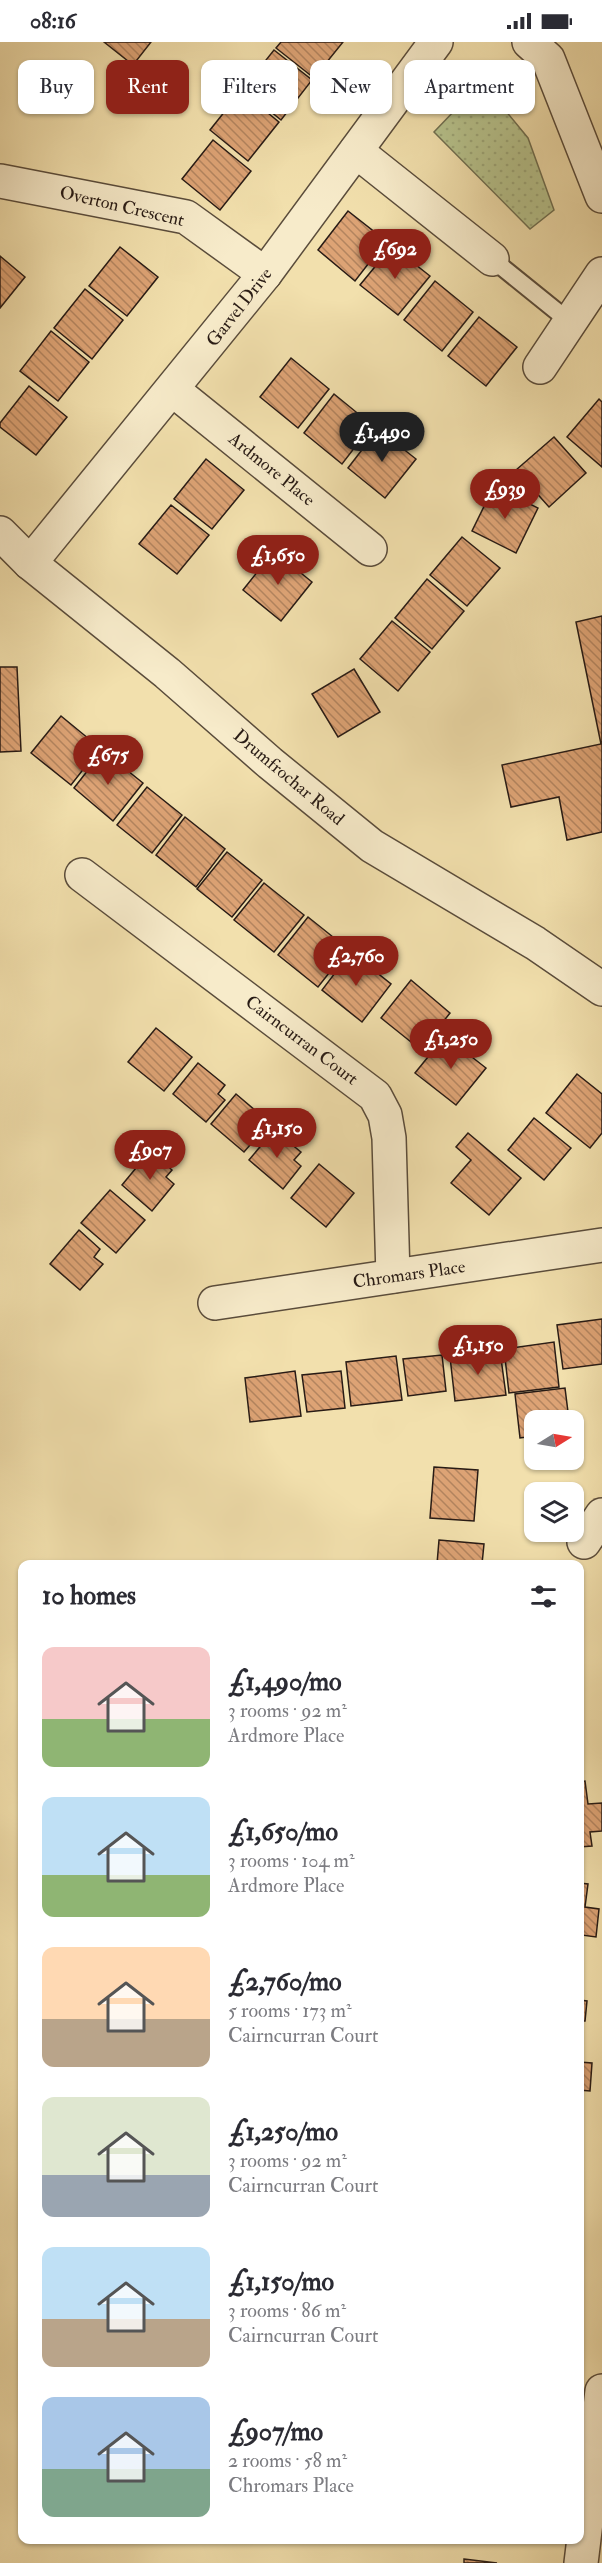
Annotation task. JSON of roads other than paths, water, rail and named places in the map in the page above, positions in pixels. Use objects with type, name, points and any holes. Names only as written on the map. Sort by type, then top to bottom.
[{"type":"street","name":"Garvel Drive","points":[[30,563],[173,390],[265,274],[436,42]]},
{"type":"street","points":[[529,42],[548,59],[602,196]]},
{"type":"street","points":[[356,151],[492,260]]},
{"type":"street","name":"Overton Crescent","points":[[0,180],[186,217],[265,274]]},
{"type":"street","points":[[540,367],[602,274]]},
{"type":"street","name":"Ardmore Place","points":[[173,390],[370,549]]},
{"type":"street","name":"Drumfrochar Road","points":[[0,533],[30,563],[167,673],[270,763],[372,846],[535,943],[602,989]]},
{"type":"street","name":"Cairncurran Court","points":[[82,875],[375,1096],[385,1115],[389,1138],[393,1276]]},
{"type":"street","name":"Chromars Place","points":[[215,1303],[602,1245]]},
{"type":"street","points":[[584,1542],[602,1515]]},
{"type":"street","points":[[584,2538],[602,2391]]},
{"type":"street","points":[[581,2563],[583,2544]]},
{"type":"lane","points":[[492,260],[570,322]]}]
